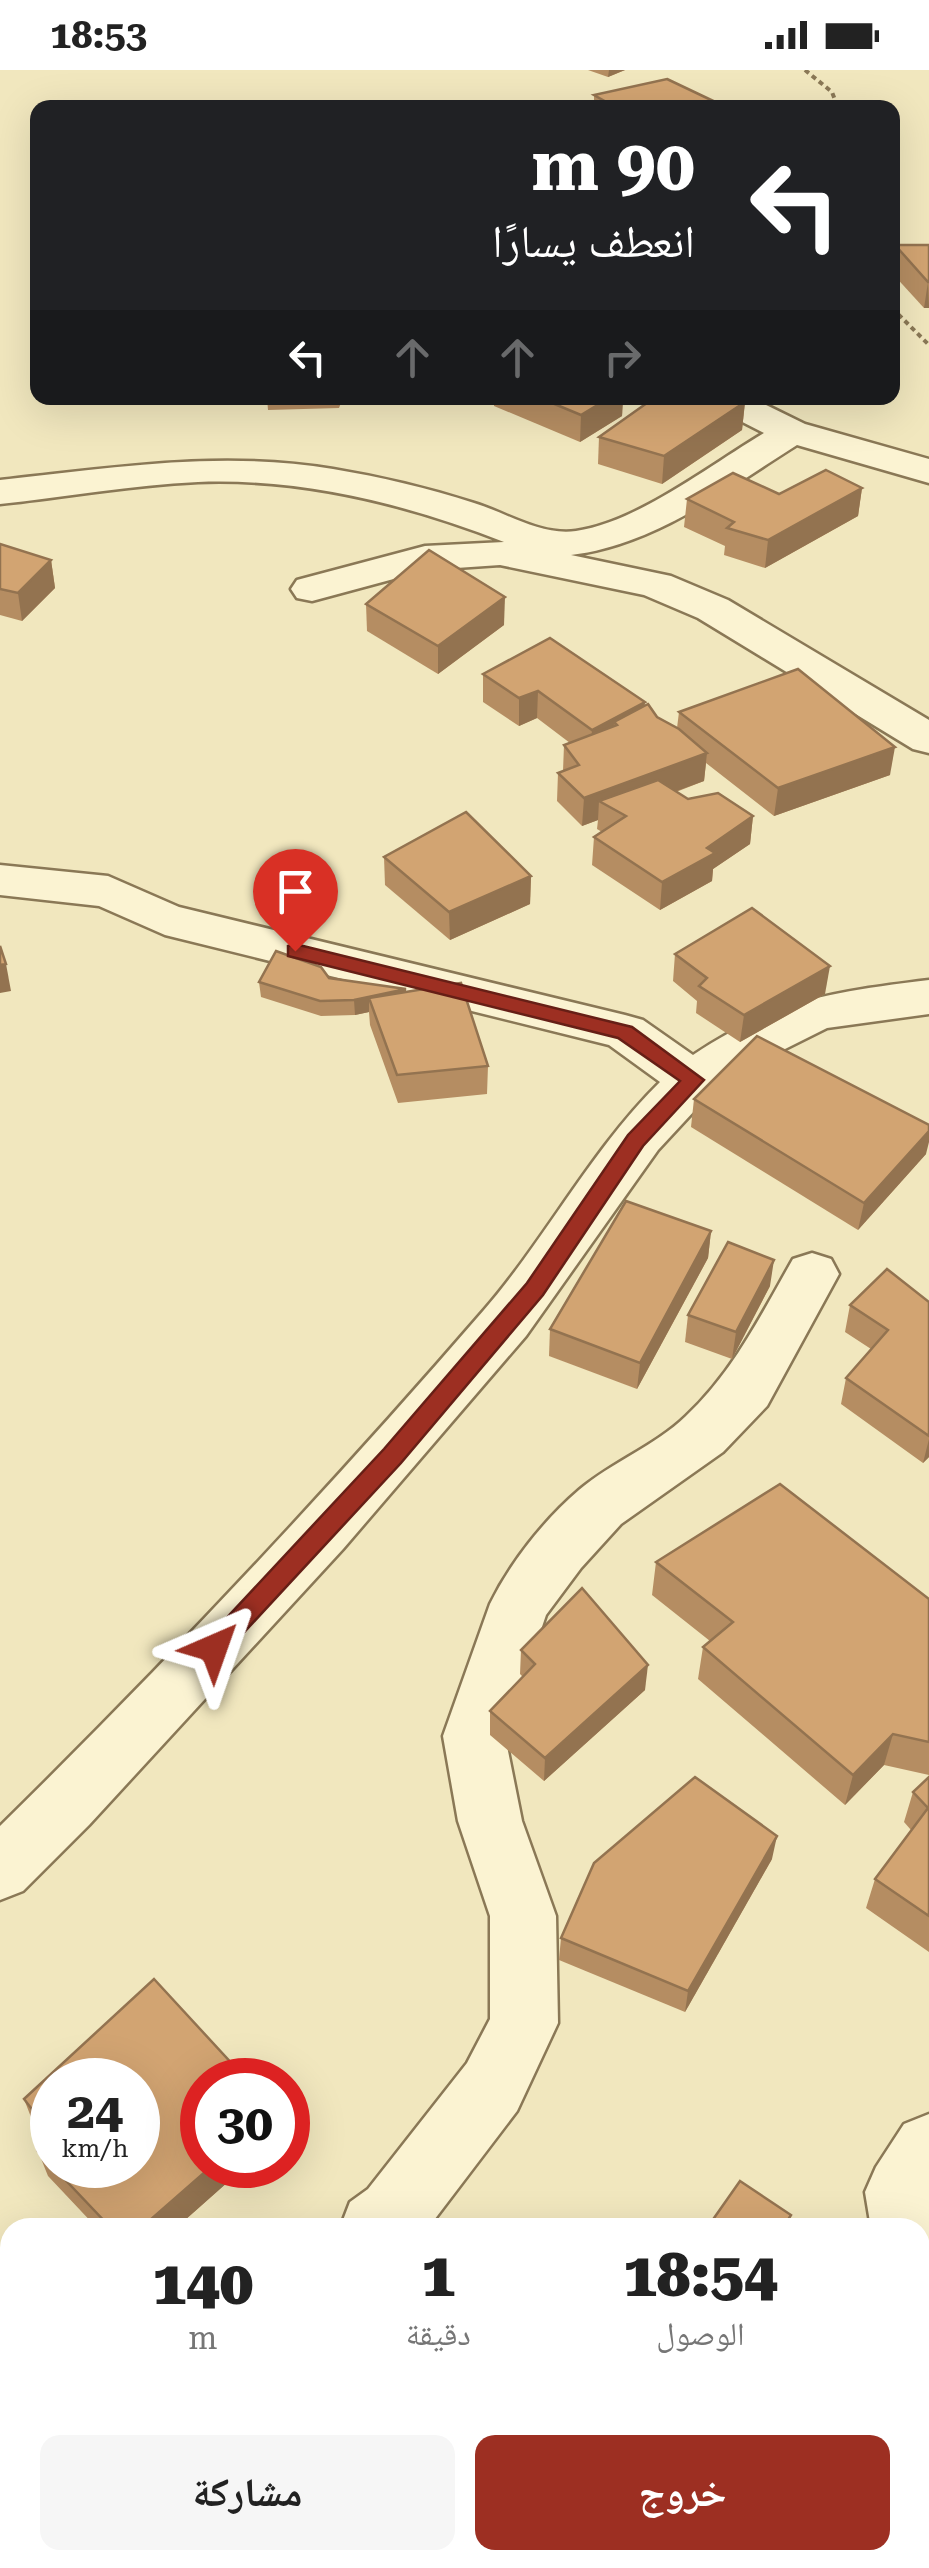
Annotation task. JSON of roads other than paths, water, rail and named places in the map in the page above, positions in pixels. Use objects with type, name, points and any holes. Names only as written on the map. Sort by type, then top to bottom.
[{"type":"street","points":[[738,405],[792,432],[929,471]]},
{"type":"street","points":[[0,492],[200,471],[264,472],[386,493],[571,545],[610,536],[792,432]]},
{"type":"street","points":[[312,589],[425,558],[500,553],[656,585],[713,609],[929,739]]},
{"type":"street","points":[[0,880],[108,892],[164,918],[624,1032],[693,1080]]},
{"type":"street","points":[[0,1870],[110,1761],[392,1456],[535,1289],[635,1140],[693,1080],[748,1047],[824,1011],[929,997]]},
{"type":"street","points":[[388,2218],[492,2087],[524,2023],[523,1916],[490,1822],[474,1736],[520,1604],[560,1550],[600,1507],[703,1436],[747,1390],[812,1274]]},
{"type":"street","points":[[905,2218],[901,2192],[929,2149]]}]
